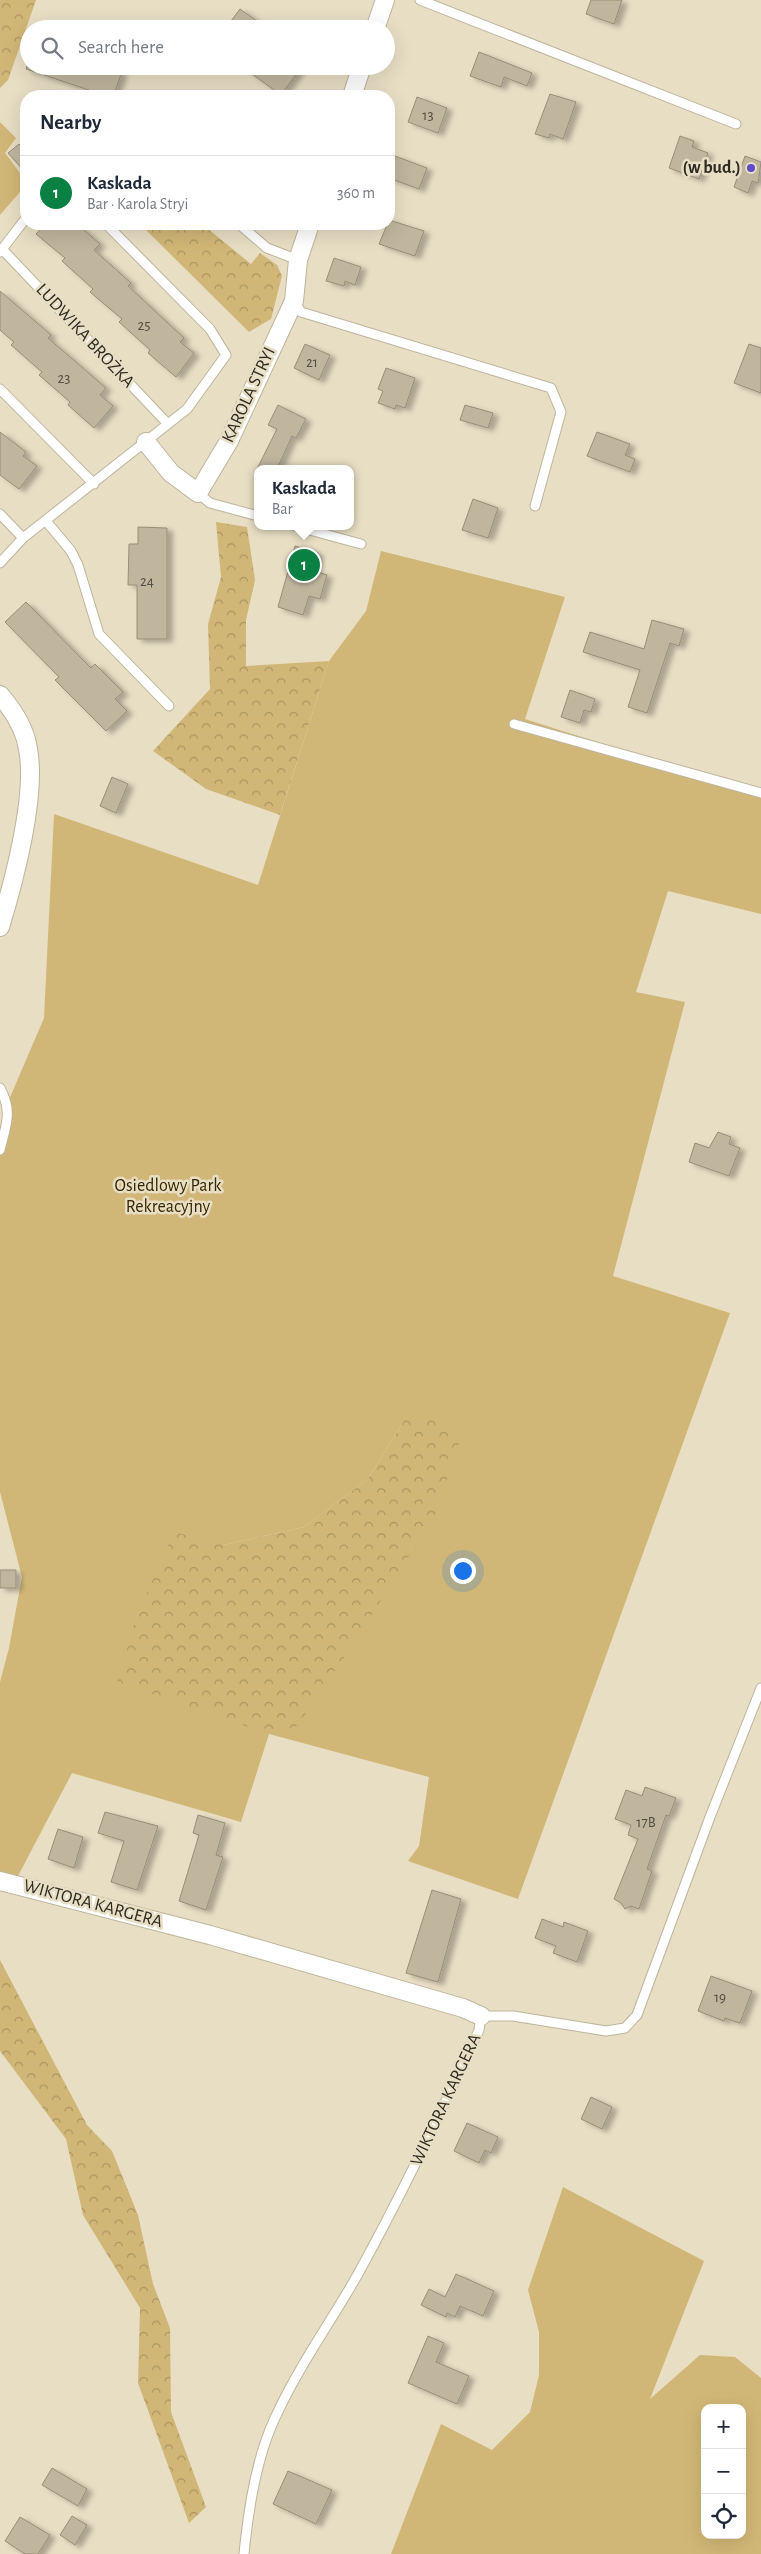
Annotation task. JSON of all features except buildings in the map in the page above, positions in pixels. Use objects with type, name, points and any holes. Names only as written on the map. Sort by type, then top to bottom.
[{"type":"street","points":[[378,20],[384,0]]},
{"type":"street","points":[[354,90],[359,75]]},
{"type":"street","name":"KAROLA STRYI","points":[[198,493],[229,441],[294,301],[298,260],[308,230]]},
{"type":"street","points":[[146,442],[171,473],[198,493]]},
{"type":"street","points":[[0,695],[14,711],[28,748],[30,789],[11,890],[0,927]]},
{"type":"street","name":"WIKTORA KARGERA","points":[[0,1881],[219,1938],[463,2008],[481,2016]]},
{"type":"lane","points":[[420,0],[736,124]]},
{"type":"lane","name":"LUDWIKA BROŻKA","points":[[20,226],[1,250],[168,424]]},
{"type":"lane","points":[[0,562],[23,538],[187,409],[226,355],[210,329],[112,230]]},
{"type":"lane","points":[[245,230],[267,248],[298,260]]},
{"type":"lane","points":[[294,301],[301,312],[551,388],[561,412],[535,506]]},
{"type":"lane","points":[[0,389],[94,484]]},
{"type":"lane","points":[[198,493],[210,503],[254,515]]},
{"type":"lane","points":[[0,514],[23,538]]},
{"type":"lane","points":[[46,521],[71,551],[78,565],[98,634],[169,706]]},
{"type":"lane","points":[[310,530],[361,544]]},
{"type":"lane","points":[[514,724],[761,793]]},
{"type":"lane","points":[[0,1088],[8,1102],[7,1120],[0,1150]]},
{"type":"lane","points":[[481,2016],[512,2016],[606,2032],[625,2028],[637,2015],[710,1817],[761,1688]]},
{"type":"lane","name":"WIKTORA KARGERA","points":[[244,2554],[259,2468],[274,2419],[308,2355],[357,2275],[419,2160],[479,2030],[481,2016]]},
{"type":"green space","points":[[0,0],[36,0],[29,20],[20,20],[20,46],[8,80],[0,88]]},
{"type":"green space","points":[[0,122],[16,138],[5,153],[20,173],[20,192],[0,215]]},
{"type":"green space","points":[[146,230],[209,230],[251,264],[260,253],[277,265],[282,276],[271,319],[249,332]]},
{"type":"green space","points":[[216,522],[247,527],[255,580],[246,620],[246,666],[329,661],[280,815],[206,789],[153,751],[210,689],[208,624],[221,577]]},
{"type":"green space","name":"Osiedlowy Park Rekreacyjny","points":[[381,551],[565,597],[525,719],[761,794],[761,914],[668,891],[636,992],[685,1002],[613,1276],[730,1313],[518,1899],[408,1861],[419,1846],[429,1777],[269,1734],[241,1822],[72,1773],[18,1876],[0,1872],[0,1682],[9,1648],[22,1577],[0,1492],[0,1150],[8,1102],[44,1018],[54,814],[258,885],[329,661],[366,611]],"holes":[[[405,1419],[268,1734],[223,1545],[304,1527],[368,1479]]]},
{"type":"green space","points":[[405,1419],[436,1420],[460,1442],[435,1515],[358,1637],[297,1726],[268,1734],[117,1682],[138,1613],[174,1532],[223,1545],[304,1527],[368,1479]]},
{"type":"green space","points":[[0,1960],[87,2125],[112,2151],[138,2215],[153,2284],[170,2328],[171,2412],[206,2507],[189,2523],[138,2383],[140,2308],[83,2215],[66,2139],[0,2051]]},
{"type":"green space","points":[[563,2187],[704,2261],[650,2399],[700,2355],[735,2357],[761,2378],[761,2554],[391,2554],[441,2424],[492,2450],[530,2412],[539,2375],[539,2332],[528,2290]]},
{"type":"place","name":"(w bud.)","points":[[751,168]]},
{"type":"place","name":"Kaskada","points":[[304,565]]}]
